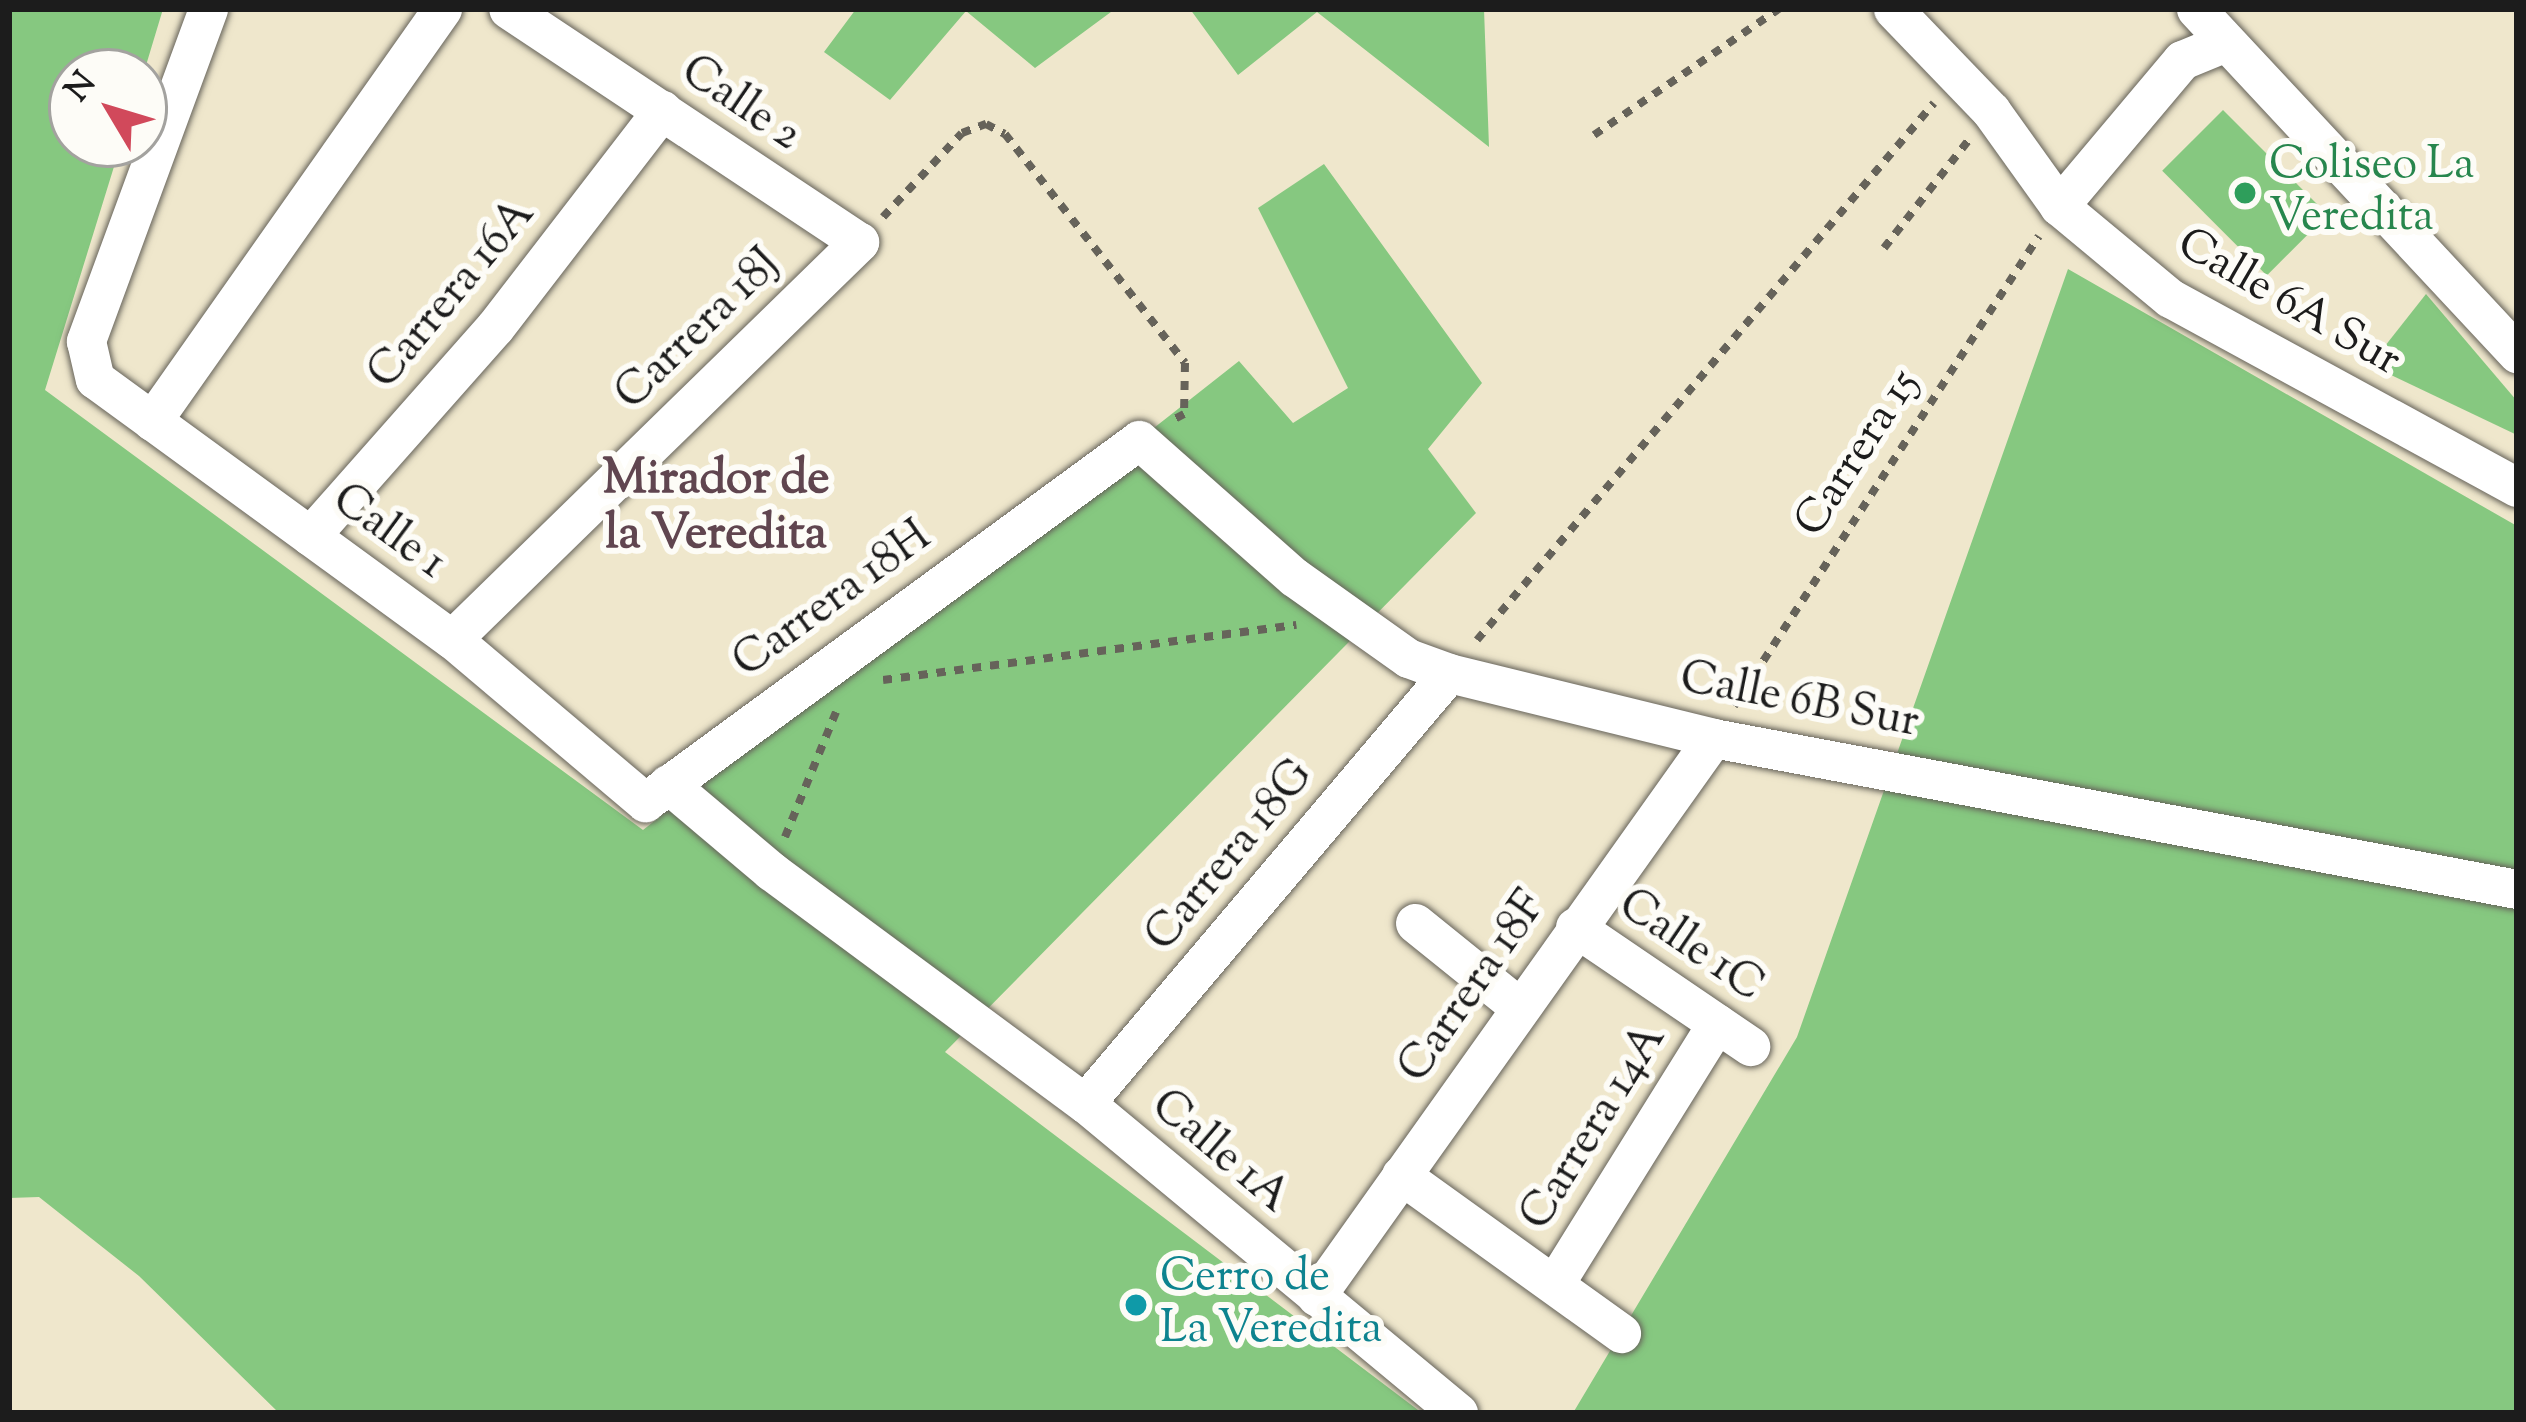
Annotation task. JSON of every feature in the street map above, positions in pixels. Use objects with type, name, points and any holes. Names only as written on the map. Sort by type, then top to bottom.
[{"type":"street","name":"Calle 1","points":[[208,9],[86,341],[95,379],[770,871]]},
{"type":"street","points":[[152,422],[442,9]]},
{"type":"street","name":"Calle 2","points":[[508,9],[859,242]]},
{"type":"street","name":"Calle 6A Sur","points":[[1893,9],[1991,111],[2059,206],[2170,298],[2517,487]]},
{"type":"street","points":[[2196,9],[2223,43],[2249,58],[2509,326]]},
{"type":"street","points":[[2059,206],[2182,60],[2223,43]]},
{"type":"street","name":"Carrera 16A","points":[[310,536],[495,327],[662,110]]},
{"type":"street","name":"Carrera 18J","points":[[452,639],[859,242]]},
{"type":"street","name":"Calle 6B Sur","points":[[1139,440],[1349,618],[1408,658],[1448,673],[1714,738],[2517,889]]},
{"type":"street","name":"Carrera 18H","points":[[657,793],[1139,440]]},
{"type":"street","name":"Carrera 18G","points":[[1085,1103],[1448,673]]},
{"type":"street","name":"Carrera 18F","points":[[1316,1296],[1518,1006],[1714,738]]},
{"type":"street","name":"Calle 1A","points":[[770,871],[1085,1103],[1458,1413]]},
{"type":"street","points":[[1415,923],[1518,1006]]},
{"type":"street","name":"Calle 1C","points":[[1575,927],[1750,1046]]},
{"type":"street","name":"Carrera 14A","points":[[1555,1283],[1717,1023]]},
{"type":"street","points":[[1401,1175],[1621,1333]]},
{"type":"path","points":[[1594,135],[1779,9]]},
{"type":"path","points":[[1448,673],[1957,76]]},
{"type":"path","points":[[1884,248],[1991,111]]},
{"type":"path","points":[[859,242],[962,133],[986,124],[1005,134],[1185,363],[1184,414],[1139,440]]},
{"type":"path","name":"Carrera 15","points":[[1714,738],[2059,206]]},
{"type":"path","points":[[870,682],[1349,618]]},
{"type":"path","points":[[770,871],[838,706]]},
{"type":"green space","points":[[9,9],[163,9],[151,48],[48,48],[48,168],[114,168],[45,390],[643,830],[1239,361],[1293,423],[1348,388],[1258,208],[1324,164],[1482,383],[1428,449],[1476,513],[945,1052],[1422,1413],[279,1413],[139,1276],[39,1197],[9,1198]]},
{"type":"green space","points":[[856,9],[1115,9],[1035,68],[966,11],[890,100],[824,52]]},
{"type":"green space","points":[[1190,9],[1484,9],[1489,147],[1317,12],[1238,75]]},
{"type":"green space","name":"Coliseo La Veredita","points":[[2223,110],[2328,215],[2267,275],[2162,171]]},
{"type":"green space","points":[[2068,269],[2517,526],[2517,1413],[1573,1413],[1797,1037]]},
{"type":"green space","points":[[2426,294],[2517,401],[2517,435],[2370,365]]},
{"type":"place","name":"Coliseo La Veredita","points":[[2245,193]]},
{"type":"place","name":"Cerro de La Veredita","points":[[1136,1305]]},
{"type":"district","name":"Mirador de la Veredita","points":[[716,508]]}]
